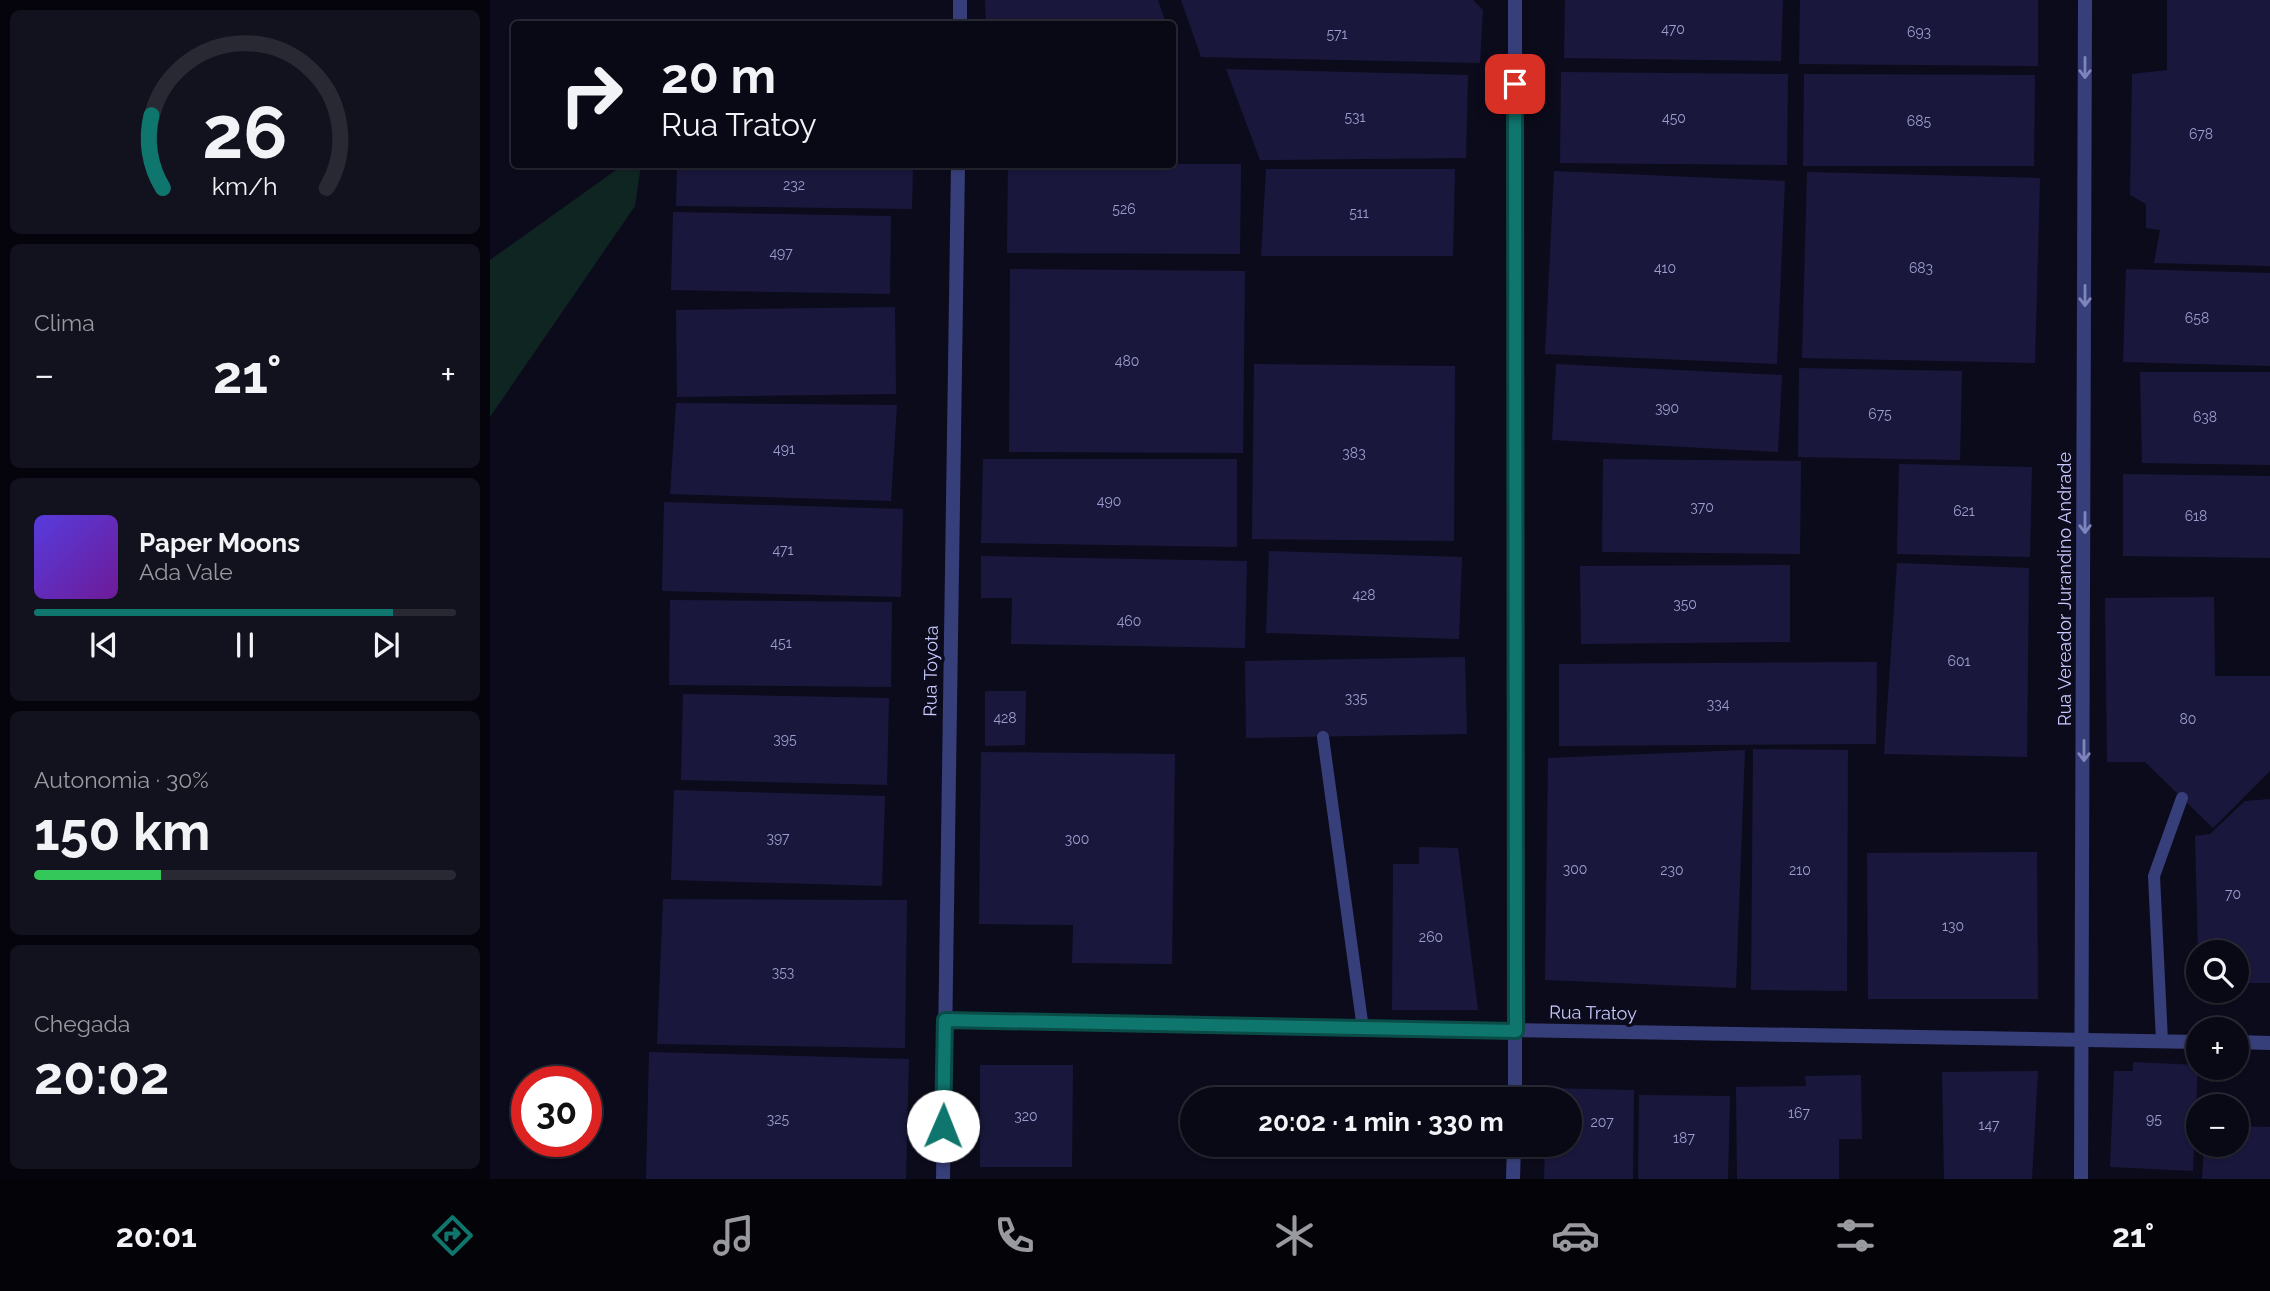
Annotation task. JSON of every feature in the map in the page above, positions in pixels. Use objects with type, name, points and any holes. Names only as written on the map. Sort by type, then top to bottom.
[{"type":"street","points":[[960,0],[960,21]]},
{"type":"street","points":[[1515,0],[1515,1087]]},
{"type":"street","name":"Rua Vereador Jurandino Andrade","points":[[2081,1179],[2084,1040],[2085,0]]},
{"type":"street","name":"Rua Toyota","points":[[943,1179],[958,168]]},
{"type":"street","name":"Rua Tratoy","points":[[945,1020],[2186,1042]]},
{"type":"street","points":[[2249,1042],[2270,1043]]},
{"type":"street","points":[[1513,1179],[1514,1157]]},
{"type":"lane","points":[[1324,737],[1363,1029]]},
{"type":"lane","points":[[2162,1041],[2154,876],[2182,798]]},
{"type":"green space","points":[[619,168],[641,168],[635,206],[490,417],[490,260]]},
{"type":"building","points":[[985,0],[1158,0],[1165,21],[986,21]]},
{"type":"building","points":[[1181,0],[1473,0],[1483,10],[1480,63],[1201,57]]},
{"type":"building","points":[[1565,0],[1783,0],[1781,61],[1564,58]]},
{"type":"building","points":[[1800,0],[2038,0],[2038,66],[1799,64]]},
{"type":"building","points":[[2167,0],[2270,0],[2270,266],[2154,263],[2160,230],[2146,228],[2146,204],[2130,195],[2132,74],[2167,70]]},
{"type":"building","points":[[1226,69],[1468,75],[1466,158],[1260,160]]},
{"type":"building","points":[[1561,72],[1788,74],[1787,165],[1560,163]]},
{"type":"building","points":[[1804,74],[2035,75],[2034,166],[1803,166]]},
{"type":"building","points":[[1176,164],[1241,164],[1240,254],[1007,253],[1008,168],[1176,168]]},
{"type":"building","points":[[677,168],[913,168],[912,209],[676,206]]},
{"type":"building","points":[[1266,169],[1455,169],[1453,256],[1261,256]]},
{"type":"building","points":[[1554,171],[1785,181],[1777,364],[1545,354]]},
{"type":"building","points":[[1807,172],[2040,178],[2035,363],[1802,358]]},
{"type":"building","points":[[673,212],[891,216],[890,294],[671,290]]},
{"type":"building","points":[[1010,269],[1245,271],[1243,453],[1009,452]]},
{"type":"building","points":[[2126,269],[2270,273],[2270,366],[2123,362]]},
{"type":"building","points":[[895,307],[896,394],[677,397],[676,310]]},
{"type":"building","points":[[1254,364],[1455,366],[1454,541],[1252,539]]},
{"type":"building","points":[[1556,364],[1782,375],[1778,452],[1552,440]]},
{"type":"building","points":[[1799,368],[1962,371],[1960,460],[1798,457]]},
{"type":"building","points":[[2140,372],[2270,372],[2270,465],[2142,463]]},
{"type":"building","points":[[676,403],[897,405],[891,501],[670,494]]},
{"type":"building","points":[[983,459],[1237,459],[1237,547],[981,543]]},
{"type":"building","points":[[1603,459],[1801,461],[1800,554],[1602,552]]},
{"type":"building","points":[[1899,464],[2032,467],[2030,557],[1897,554]]},
{"type":"building","points":[[2123,474],[2270,476],[2270,558],[2123,556]]},
{"type":"building","points":[[664,502],[903,509],[901,597],[662,591]]},
{"type":"building","points":[[1269,551],[1462,557],[1459,639],[1266,633]]},
{"type":"building","points":[[981,556],[1247,561],[1245,648],[1011,644],[1012,598],[981,598]]},
{"type":"building","points":[[1897,563],[2029,568],[2027,757],[1884,754]]},
{"type":"building","points":[[1790,565],[1790,642],[1581,644],[1580,566]]},
{"type":"building","points":[[2214,597],[2215,676],[2270,676],[2270,771],[2213,828],[2145,762],[2107,762],[2105,598]]},
{"type":"building","points":[[670,600],[892,602],[891,687],[669,685]]},
{"type":"building","points":[[1465,657],[1467,734],[1246,738],[1245,661]]},
{"type":"building","points":[[1877,662],[1876,744],[1559,746],[1559,664]]},
{"type":"building","points":[[985,691],[1026,691],[1025,745],[985,746]]},
{"type":"building","points":[[683,694],[889,698],[887,785],[681,780]]},
{"type":"building","points":[[1753,749],[1848,750],[1847,991],[1751,990]]},
{"type":"building","points":[[1745,750],[1736,988],[1545,980],[1548,758]]},
{"type":"building","points":[[981,752],[1175,754],[1172,964],[1072,963],[1073,925],[979,924]]},
{"type":"building","points":[[674,790],[885,796],[882,886],[671,880]]},
{"type":"building","points":[[2270,799],[2270,983],[2249,983],[2249,940],[2198,940],[2195,836],[2210,834],[2245,801]]},
{"type":"building","points":[[1419,847],[1458,848],[1478,1010],[1392,1010],[1393,864],[1419,864]]},
{"type":"building","points":[[2037,852],[2038,999],[1868,999],[1867,853]]},
{"type":"building","points":[[663,899],[907,900],[905,1048],[657,1044]]},
{"type":"building","points":[[649,1052],[909,1059],[906,1179],[646,1179]]},
{"type":"building","points":[[2133,1062],[2186,1064],[2186,1080],[2197,1080],[2197,1094],[2186,1094],[2186,1157],[2194,1157],[2193,1171],[2110,1167],[2114,1071],[2133,1071]]},
{"type":"building","points":[[980,1065],[1073,1065],[1072,1167],[980,1167]]},
{"type":"building","points":[[2038,1071],[2032,1179],[1944,1179],[1942,1072]]},
{"type":"building","points":[[1861,1075],[1862,1139],[1839,1139],[1839,1179],[1737,1179],[1736,1087],[1806,1086],[1805,1076]]},
{"type":"building","points":[[1582,1089],[1634,1090],[1633,1179],[1544,1179],[1545,1157],[1582,1157]]},
{"type":"building","points":[[1639,1095],[1730,1096],[1728,1179],[1638,1179]]},
{"type":"building","points":[[2249,1126],[2270,1127],[2270,1179],[2202,1179],[2203,1157],[2249,1157]]},
{"type":"route","points":[[943,1126],[945,1020],[1516,1031],[1515,84]]}]
